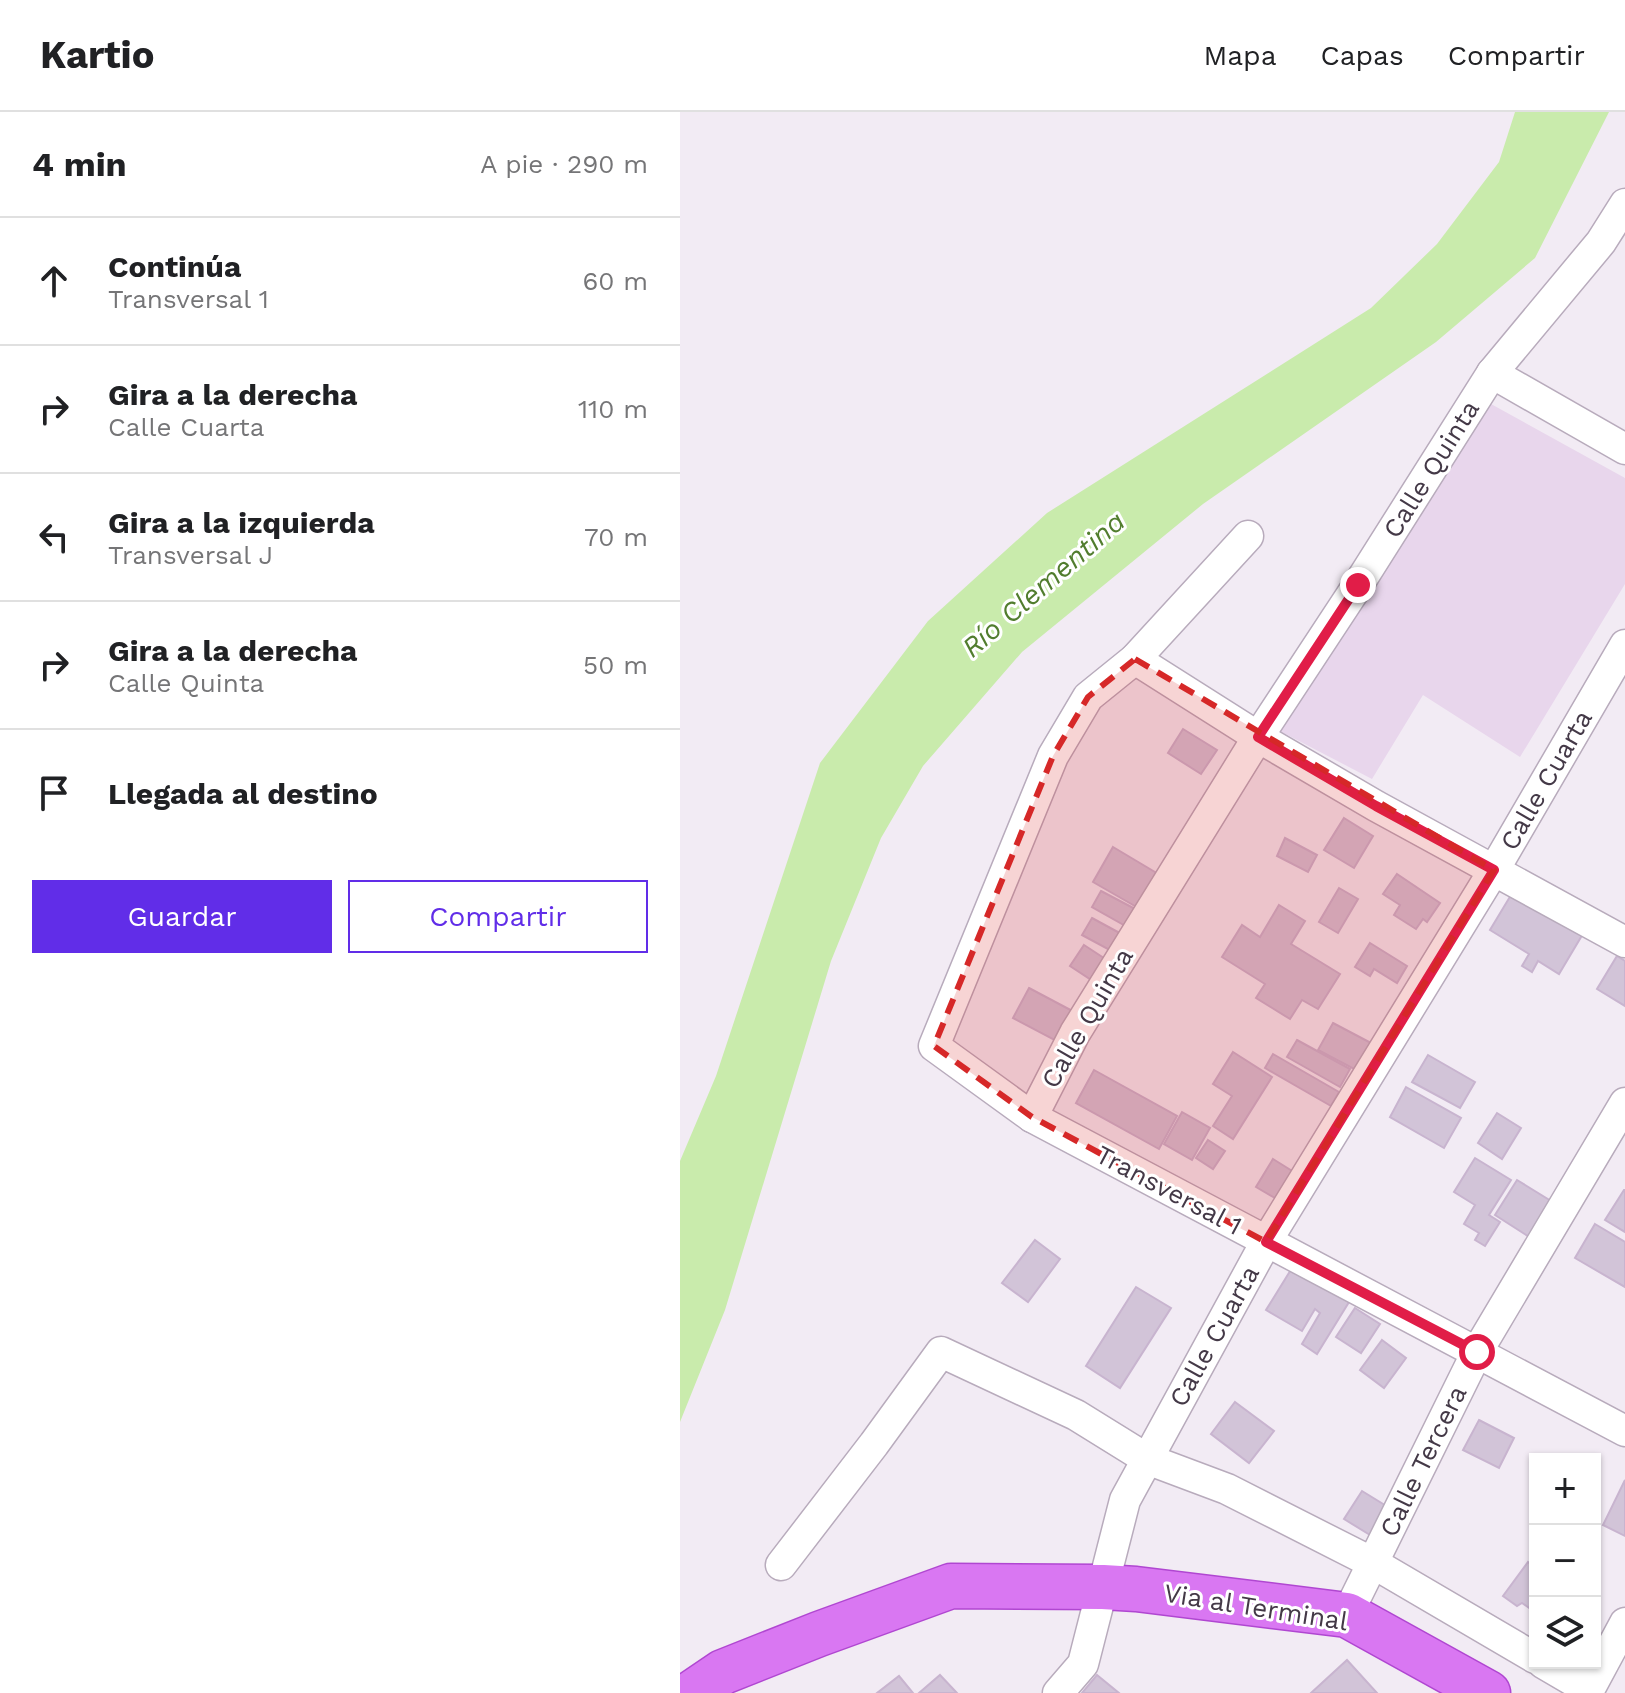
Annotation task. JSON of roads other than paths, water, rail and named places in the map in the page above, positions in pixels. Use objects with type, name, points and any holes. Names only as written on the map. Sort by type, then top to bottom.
[{"type":"highway","name":"Via al Terminal","points":[[692,1693],[723,1672],[951,1586],[1136,1589],[1347,1615],[1488,1693]]},
{"type":"street","name":"Calle Quinta","points":[[1032,1117],[1075,1033],[1258,737],[1492,373],[1601,242],[1625,204]]},
{"type":"street","points":[[1492,373],[1625,449]]},
{"type":"street","points":[[1248,536],[1135,659],[1258,737],[1376,806],[1625,942]]},
{"type":"street","name":"Calle Cuarta","points":[[1058,1693],[1083,1664],[1125,1500],[1147,1459],[1266,1242],[1494,870],[1625,645]]},
{"type":"street","name":"Transversal 1","points":[[1135,659],[1088,697],[1053,756],[934,1046],[1032,1117],[1625,1431]]},
{"type":"street","name":"Calle Tercera","points":[[1347,1615],[1477,1352],[1625,1103]]},
{"type":"street","points":[[781,1565],[941,1352],[1076,1415],[1147,1459],[1227,1489],[1373,1563],[1529,1654]]},
{"type":"street","points":[[1601,1668],[1625,1623]]},
{"type":"street","points":[[1553,1669],[1589,1690],[1600,1669]]},
{"type":"water","name":"Río Clementina","points":[[1515,112],[1609,112],[1535,258],[1436,342],[1203,504],[1022,652],[923,766],[881,838],[831,961],[725,1310],[680,1422],[680,1161],[716,1076],[820,763],[928,621],[1047,513],[1371,308],[1437,244],[1499,162]]}]
